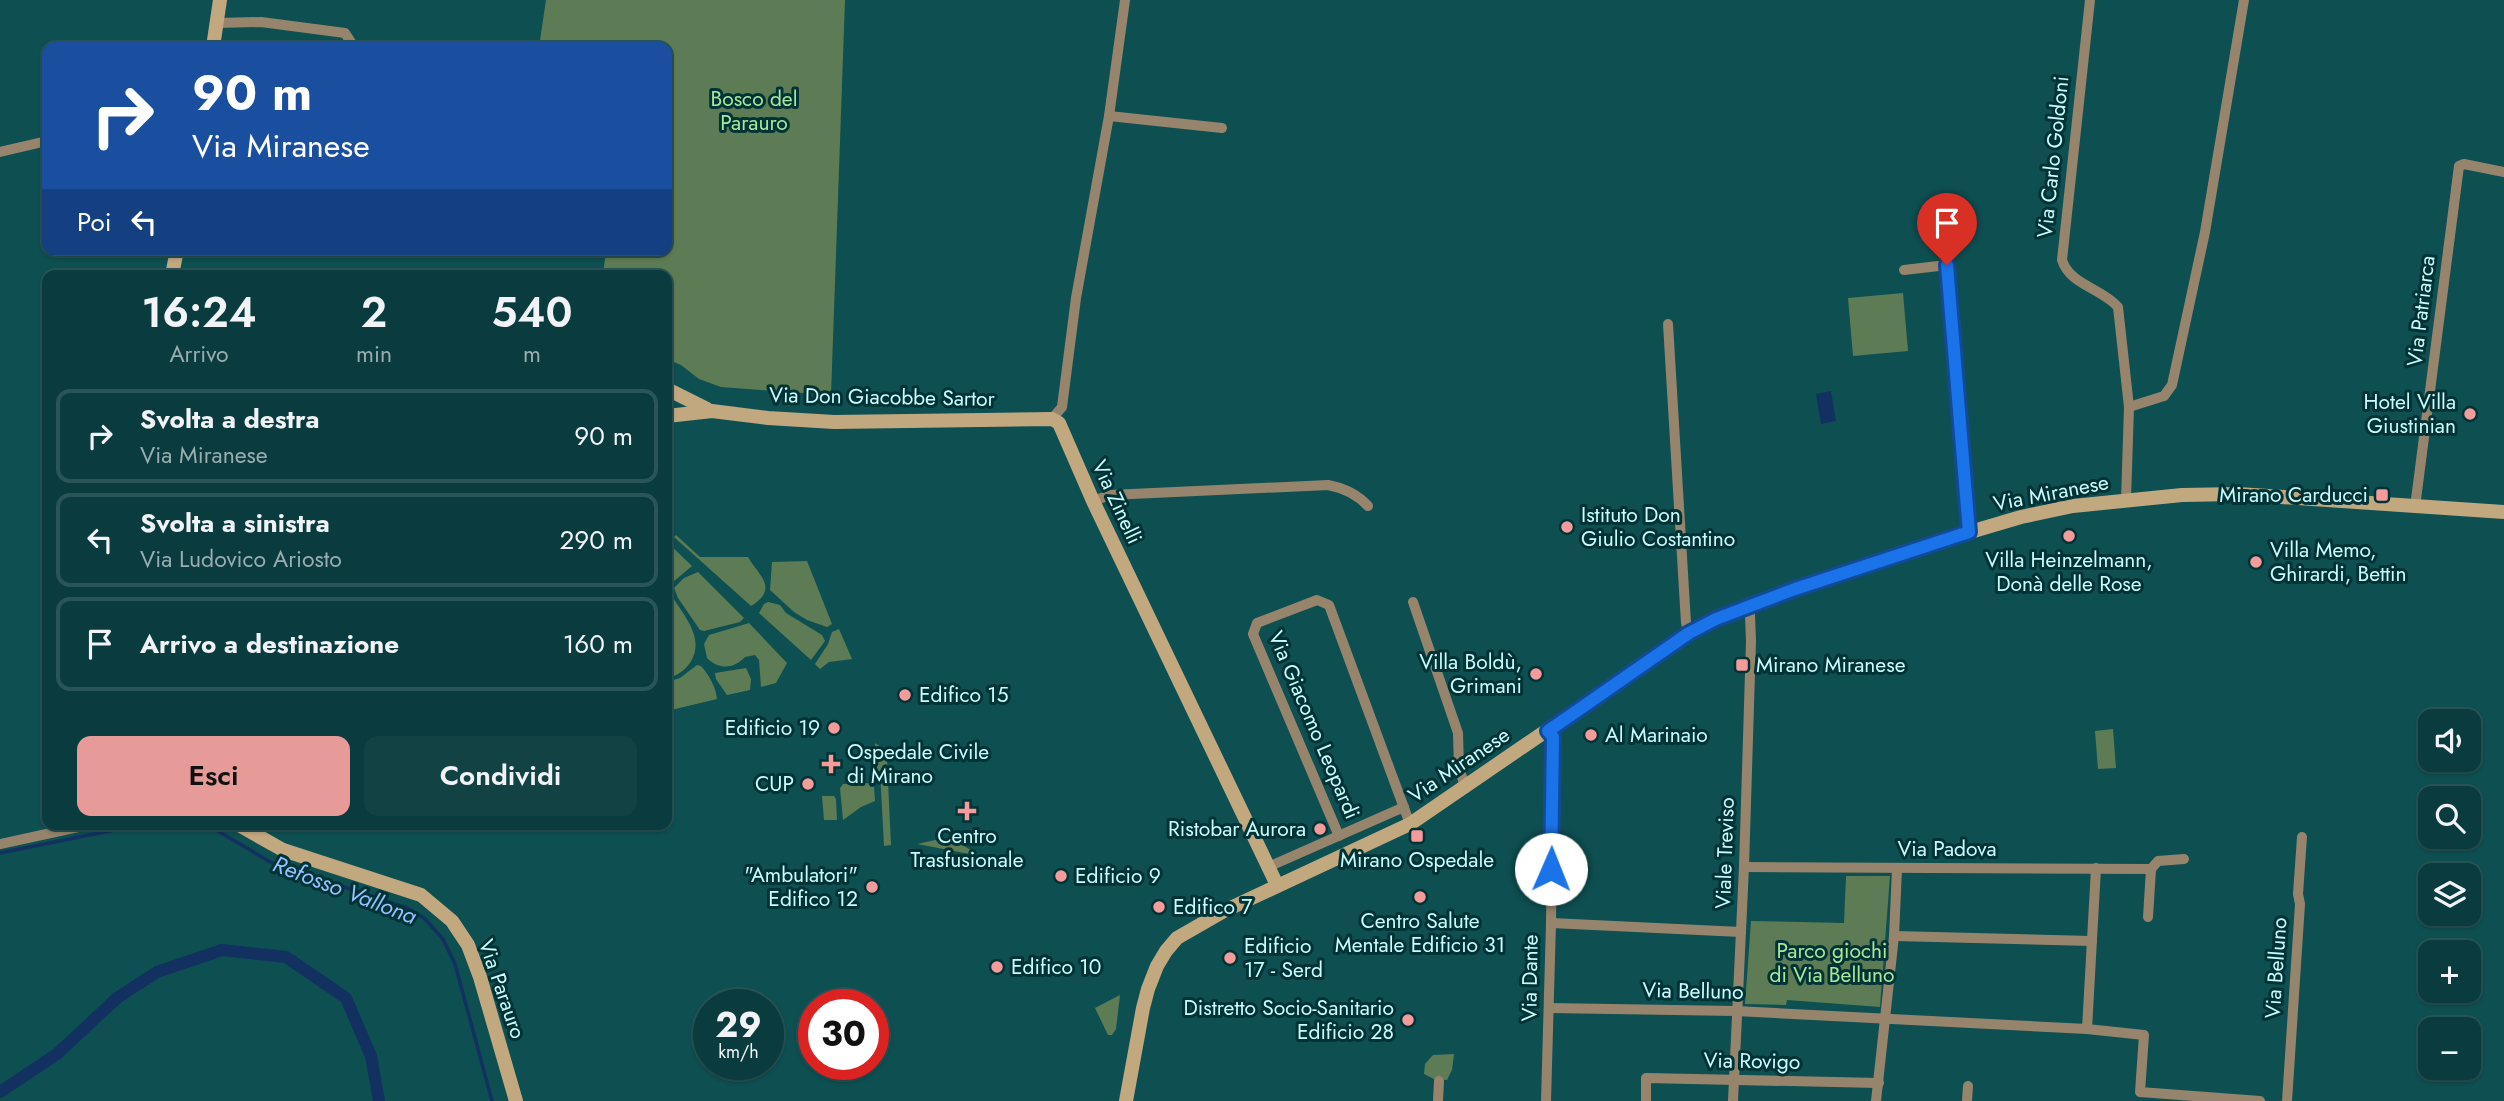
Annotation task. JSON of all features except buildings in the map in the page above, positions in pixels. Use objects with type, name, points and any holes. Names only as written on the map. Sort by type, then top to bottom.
[{"type":"main road","points":[[215,42],[220,0]]},
{"type":"main road","name":"Via Don Giacobbe Sartor","points":[[672,391],[712,411]]},
{"type":"main road","name":"Via Don Giacobbe Sartor","points":[[672,415],[712,411],[834,422],[1052,419]]},
{"type":"main road","name":"Via Zinelli","points":[[1052,419],[1059,423],[1093,501],[1277,885]]},
{"type":"main road","name":"Via Miranese","points":[[1126,1101],[1143,1008],[1152,979],[1166,951],[1188,930],[1277,885],[1410,824],[1689,633],[1746,607],[1835,575],[2047,510],[2126,500],[2238,494],[2504,512]]},
{"type":"main road","name":"Via Parauro","points":[[248,830],[283,850],[421,895],[452,921],[468,945],[480,977],[516,1101]]},
{"type":"street","points":[[1052,419],[1062,407],[1076,298],[1109,116],[1125,0]]},
{"type":"street","name":"Via Carlo Goldoni","points":[[2090,0],[2062,260],[2070,274],[2112,299],[2118,307],[2129,407],[2126,500]]},
{"type":"street","points":[[2129,407],[2164,397],[2171,389],[2205,232],[2244,0]]},
{"type":"street","points":[[217,23],[261,22],[345,33],[351,42]]},
{"type":"street","points":[[1109,116],[1222,128]]},
{"type":"street","points":[[0,152],[42,142]]},
{"type":"street","name":"Via Patriarca","points":[[2415,507],[2459,166],[2464,164],[2504,172]]},
{"type":"street","points":[[1904,270],[1947,265],[1969,532]]},
{"type":"street","points":[[1668,324],[1686,623],[1689,633]]},
{"type":"street","points":[[1093,501],[1110,495],[1328,485],[1359,496],[1368,506]]},
{"type":"street","name":"Via Giacomo Leopardi","points":[[1339,836],[1253,634],[1257,623],[1317,600],[1329,605],[1404,807]]},
{"type":"street","points":[[1413,602],[1458,733],[1459,769],[1466,788]]},
{"type":"street","name":"Viale Treviso","points":[[1732,1101],[1744,867],[1751,641],[1746,607]]},
{"type":"street","name":"Via Dante","points":[[1546,1101],[1553,737],[1548,731]]},
{"type":"street","points":[[1404,807],[1410,824]]},
{"type":"street","name":"Via Miranese","points":[[1268,867],[1404,807]]},
{"type":"street","points":[[0,844],[64,830]]},
{"type":"street","name":"Via Belluno","points":[[2287,1101],[2302,837]]},
{"type":"street","name":"Via Padova","points":[[1744,867],[2151,869],[2158,861],[2184,859]]},
{"type":"street","points":[[2087,1029],[2096,868]]},
{"type":"street","points":[[1876,1101],[1894,936],[1897,869]]},
{"type":"street","points":[[2148,917],[2151,869]]},
{"type":"street","points":[[1551,923],[1741,932]]},
{"type":"street","points":[[1894,936],[2092,941]]},
{"type":"street","name":"Via Belluno","points":[[1549,1008],[1886,1017],[2144,1035],[2140,1092],[2200,1099],[2260,1101]]},
{"type":"street","name":"Via Rovigo","points":[[1646,1101],[1646,1078],[1879,1083]]},
{"type":"street","points":[[1438,1101],[1439,1081]]},
{"type":"street","points":[[1967,1101],[1968,1086]]},
{"type":"green space","name":"Bosco del Parauro","points":[[546,0],[845,0],[831,395],[721,387],[699,379],[672,361],[672,270],[604,270],[605,256],[672,256],[672,42],[540,42]]},
{"type":"green space","points":[[1903,293],[1908,351],[1853,356],[1848,298]]},
{"type":"green space","points":[[676,535],[700,557],[748,557],[764,582],[764,593],[760,599],[751,606],[674,537]]},
{"type":"green space","points":[[672,547],[692,566],[672,583]]},
{"type":"green space","points":[[807,561],[832,624],[827,627],[794,612],[770,590],[772,562]]},
{"type":"green space","points":[[698,572],[744,618],[740,622],[700,630],[674,588],[684,578]]},
{"type":"green space","points":[[672,596],[692,628],[696,645],[690,663],[672,676]]},
{"type":"green space","points":[[768,602],[780,605],[786,613],[822,635],[825,641],[811,660],[759,613]]},
{"type":"green space","points":[[749,623],[787,663],[776,683],[761,687],[759,660],[755,655],[745,657],[731,666],[716,665],[707,658],[704,644],[709,635]]},
{"type":"green space","points":[[839,629],[852,659],[829,662],[820,669],[815,664],[832,632]]},
{"type":"green space","points":[[697,665],[701,666],[709,677],[717,699],[672,710],[672,680],[680,678]]},
{"type":"green space","points":[[746,668],[751,679],[750,690],[727,695],[715,673]]},
{"type":"green space","points":[[2113,729],[2116,768],[2098,769],[2095,731]]},
{"type":"green space","points":[[875,743],[890,753],[887,760],[891,845],[884,846],[880,771],[877,771]]},
{"type":"green space","points":[[870,783],[870,787],[874,787],[875,801],[843,820],[840,788],[843,784]]},
{"type":"green space","points":[[822,796],[834,796],[836,799],[837,820],[824,820]]},
{"type":"green space","points":[[940,839],[955,840],[975,855],[917,844]]},
{"type":"green space","name":"Parco giochi di Via Belluno","points":[[1846,876],[1890,876],[1880,1007],[1787,1000],[1786,1005],[1745,1004],[1751,921],[1844,923]]},
{"type":"green space","points":[[1120,995],[1116,1029],[1112,1035],[1108,1035],[1095,1008]]},
{"type":"green space","points":[[1454,1054],[1452,1070],[1447,1080],[1434,1079],[1424,1074],[1425,1064],[1433,1055]]},
{"type":"water","points":[[1831,391],[1836,421],[1821,424],[1816,394]]},
{"type":"waterway","name":"Refosso Vallona","points":[[0,853],[114,830]]},
{"type":"waterway","name":"Refosso Vallona","points":[[216,830],[272,863],[407,908],[424,918],[443,939],[455,964],[492,1101]]},
{"type":"waterway","points":[[0,1092],[57,1054],[117,998],[157,972],[222,950],[286,957],[346,998],[371,1056],[379,1101]]},
{"type":"place","name":"Hotel Villa Giustinian","points":[[2470,414]]},
{"type":"place","name":"Mirano Carducci","points":[[2382,495]]},
{"type":"place","name":"Istituto Don Giulio Costantino","points":[[1567,527]]},
{"type":"place","name":"Villa Heinzelmann, Donà delle Rose","points":[[2069,536]]},
{"type":"place","name":"Villa Memo, Ghirardi, Bettin","points":[[2256,562]]},
{"type":"place","name":"Mirano Miranese","points":[[1742,665]]},
{"type":"place","name":"Villa Boldù, Grimani","points":[[1536,674]]},
{"type":"place","name":"Edifico 15","points":[[905,695]]},
{"type":"place","name":"Edificio 19","points":[[834,728]]},
{"type":"place","name":"Al Marinaio","points":[[1591,735]]},
{"type":"place","name":"Ospedale Civile di Mirano","points":[[831,764]]},
{"type":"place","name":"CUP","points":[[808,784]]},
{"type":"place","name":"Centro Trasfusionale","points":[[967,811]]},
{"type":"place","name":"Ristobar Aurora","points":[[1320,829]]},
{"type":"place","name":"Mirano Ospedale","points":[[1417,836]]},
{"type":"place","name":"Edificio 9","points":[[1061,876]]},
{"type":"place","name":"\"Ambulatori\" Edifico 12","points":[[872,887]]},
{"type":"place","name":"Centro Salute Mentale Edificio 31","points":[[1420,897]]},
{"type":"place","name":"Edifico 7","points":[[1159,907]]},
{"type":"place","name":"Edificio 17 - Serd","points":[[1230,958]]},
{"type":"place","name":"Edifico 10","points":[[997,967]]},
{"type":"place","name":"Distretto Socio-Sanitario Edificio 28","points":[[1408,1020]]},
{"type":"route","points":[[1551,869],[1553,737],[1548,731],[1689,633],[1716,619],[1795,589],[1969,532],[1947,265]]}]
